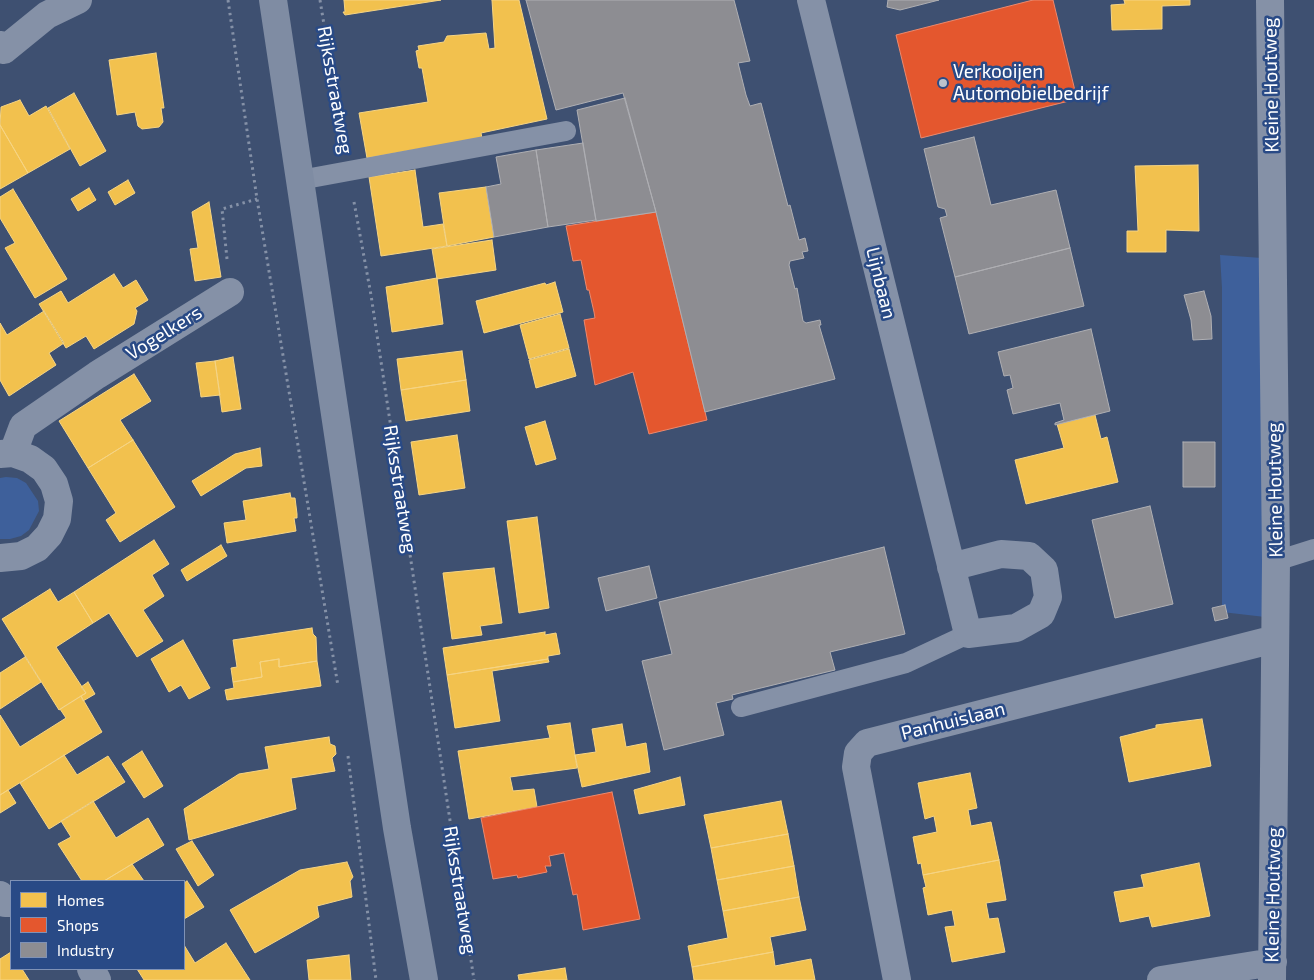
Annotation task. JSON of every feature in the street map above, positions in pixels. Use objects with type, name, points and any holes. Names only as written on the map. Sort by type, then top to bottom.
[{"type":"main road","points":[[273,0],[327,346],[397,828],[424,980]]},
{"type":"street","points":[[0,45],[4,50],[47,16],[78,0]]},
{"type":"street","name":"Lijnbaan","points":[[811,0],[968,634]]},
{"type":"street","name":"Kleine Houtweg","points":[[1270,0],[1276,561],[1273,971]]},
{"type":"street","name":"Vogelkers","points":[[0,558],[21,556],[37,548],[50,536],[57,519],[59,501],[54,484],[44,469],[30,458],[6,453],[23,426],[97,375],[230,292]]},
{"type":"street","points":[[951,567],[1001,554],[1029,556],[1044,570],[1048,597],[1041,614],[1016,628],[968,634]]},
{"type":"street","name":"Panhuislaan","points":[[896,980],[856,767],[858,753],[867,743],[1275,639]]},
{"type":"street","points":[[1161,980],[1273,971]]},
{"type":"lane","points":[[300,180],[566,131]]},
{"type":"lane","points":[[1276,561],[1314,549]]},
{"type":"lane","points":[[742,707],[906,663],[968,634]]},
{"type":"path","points":[[228,0],[258,199],[338,688]]},
{"type":"path","name":"Rijksstraatweg","points":[[320,0],[371,295],[474,980]]},
{"type":"path","points":[[230,292],[222,209],[258,199]]},
{"type":"path","points":[[347,746],[376,980]]},
{"type":"shaded area","points":[[1220,255],[1262,258],[1265,617],[1222,612],[1222,288]]},
{"type":"shaded area","points":[[0,478],[17,478],[26,483],[38,501],[39,511],[29,530],[21,536],[0,539]]},
{"type":"building: Homes","points":[[344,0],[441,0],[345,15],[343,12],[345,12]]},
{"type":"building: Homes","points":[[492,0],[519,0],[547,119],[481,133],[482,138],[367,158],[359,113],[428,102],[422,68],[419,68],[416,51],[419,50],[418,46],[444,42],[447,36],[486,33],[489,49],[495,48]]},
{"type":"building: Homes","points":[[1124,0],[1190,0],[1190,5],[1162,6],[1162,29],[1112,30],[1111,5],[1125,4]]},
{"type":"building: Homes","points":[[156,53],[164,108],[161,108],[163,122],[159,127],[142,129],[138,126],[135,112],[117,115],[109,60]]},
{"type":"building: Homes","points":[[74,93],[106,151],[80,166],[48,108]]},
{"type":"building: Homes","points":[[20,100],[29,116],[46,106],[70,149],[28,173],[0,125],[1,107]]},
{"type":"building: Homes","points":[[0,125],[28,173],[0,189]]},
{"type":"building: Homes","points":[[1198,165],[1199,231],[1166,230],[1166,252],[1127,252],[1127,231],[1138,231],[1135,166]]},
{"type":"building: Homes","points":[[415,170],[423,227],[443,224],[447,246],[381,256],[369,177]]},
{"type":"building: Homes","points":[[128,180],[135,193],[115,205],[108,192]]},
{"type":"building: Homes","points":[[486,187],[494,237],[447,246],[439,193]]},
{"type":"building: Homes","points":[[89,188],[96,200],[78,211],[71,199]]},
{"type":"building: Homes","points":[[13,189],[67,279],[35,298],[5,248],[15,243],[0,218],[0,197]]},
{"type":"building: Homes","points":[[209,202],[221,277],[195,281],[190,249],[198,248],[192,212]]},
{"type":"building: Homes","points":[[492,240],[496,270],[437,279],[432,249]]},
{"type":"building: Homes","points":[[114,274],[123,288],[136,280],[148,300],[135,308],[137,311],[134,324],[94,349],[86,336],[66,348],[39,304],[61,291],[68,303]]},
{"type":"building: Homes","points":[[437,278],[443,324],[392,332],[386,287]]},
{"type":"building: Homes","points":[[555,282],[563,312],[484,333],[476,301]]},
{"type":"building: Homes","points":[[44,311],[64,343],[49,353],[56,365],[9,396],[0,380],[0,323],[7,335]]},
{"type":"building: Homes","points":[[560,314],[569,348],[529,359],[520,325]]},
{"type":"building: Homes","points":[[569,349],[576,376],[536,388],[529,360]]},
{"type":"building: Homes","points":[[462,351],[466,380],[401,390],[397,359]]},
{"type":"building: Homes","points":[[233,357],[241,409],[222,412],[215,361]]},
{"type":"building: Homes","points":[[215,361],[220,395],[201,397],[196,363]]},
{"type":"building: Homes","points":[[134,374],[151,401],[120,420],[133,440],[88,468],[59,421]]},
{"type":"building: Homes","points":[[466,380],[470,411],[406,421],[401,390]]},
{"type":"building: Homes","points":[[1095,415],[1101,439],[1107,437],[1118,482],[1026,504],[1015,460],[1064,448],[1057,424]]},
{"type":"building: Homes","points":[[545,421],[556,459],[536,465],[525,427]]},
{"type":"building: Homes","points":[[457,435],[465,488],[419,495],[411,442]]},
{"type":"building: Homes","points":[[133,440],[175,507],[120,542],[106,520],[116,513],[88,468]]},
{"type":"building: Homes","points":[[260,448],[262,466],[246,468],[201,496],[192,481],[235,454]]},
{"type":"building: Homes","points":[[290,493],[291,498],[295,498],[297,518],[294,518],[296,531],[227,543],[224,523],[246,520],[243,501]]},
{"type":"building: Homes","points":[[537,517],[549,608],[519,613],[507,521]]},
{"type":"building: Homes","points":[[154,540],[169,564],[152,575],[164,596],[143,610],[163,641],[137,657],[109,613],[93,623],[74,592]]},
{"type":"building: Homes","points":[[221,545],[227,556],[187,581],[181,570]]},
{"type":"building: Homes","points":[[494,568],[502,623],[480,626],[482,635],[452,639],[443,573]]},
{"type":"building: Homes","points":[[50,589],[58,602],[74,592],[93,623],[56,647],[86,693],[59,710],[2,619]]},
{"type":"building: Homes","points":[[312,628],[313,634],[316,637],[317,661],[279,667],[279,659],[260,662],[262,677],[233,682],[231,668],[237,667],[233,640]]},
{"type":"building: Homes","points":[[545,632],[545,635],[556,633],[560,654],[548,656],[548,659],[447,675],[443,648]]},
{"type":"building: Homes","points":[[183,640],[210,688],[189,699],[181,685],[169,692],[151,659]]},
{"type":"building: Homes","points":[[25,657],[41,682],[0,709],[0,673]]},
{"type":"building: Homes","points":[[279,659],[279,667],[317,661],[321,686],[227,700],[225,690],[234,688],[233,682],[262,677],[260,662]]},
{"type":"building: Homes","points":[[548,659],[549,662],[492,671],[500,721],[455,728],[447,675]]},
{"type":"building: Homes","points":[[88,682],[95,694],[83,701],[81,696],[86,693],[81,687]]},
{"type":"building: Homes","points":[[81,696],[102,732],[0,795],[0,715],[20,747],[66,718],[60,709]]},
{"type":"building: Homes","points":[[1202,719],[1211,766],[1129,782],[1120,737],[1156,728],[1156,725]]},
{"type":"building: Homes","points":[[570,723],[577,768],[510,777],[513,791],[534,789],[537,807],[469,819],[458,751],[550,738],[547,726]]},
{"type":"building: Homes","points":[[622,724],[626,747],[646,743],[650,772],[582,787],[575,755],[596,752],[592,729]]},
{"type":"building: Homes","points":[[329,737],[330,744],[335,746],[336,754],[332,758],[335,771],[291,778],[296,809],[189,840],[184,809],[239,774],[269,769],[265,747]]},
{"type":"building: Homes","points":[[142,751],[163,786],[144,798],[122,764]]},
{"type":"building: Homes","points":[[64,755],[77,775],[108,756],[125,782],[49,829],[20,783]]},
{"type":"building: Homes","points":[[970,773],[977,808],[968,810],[971,826],[991,822],[999,860],[923,875],[921,863],[918,864],[913,837],[937,832],[934,816],[925,819],[918,783]]},
{"type":"building: Homes","points":[[680,777],[685,805],[639,814],[634,790]]},
{"type":"building: Homes","points":[[8,790],[16,803],[0,813],[0,795]]},
{"type":"building: Homes","points":[[93,801],[116,838],[148,818],[164,845],[106,880],[81,880],[58,844],[71,837],[61,821]]},
{"type":"building: Homes","points":[[781,801],[788,834],[711,848],[704,815]]},
{"type":"building: Homes","points":[[788,834],[794,866],[717,880],[711,848]]},
{"type":"building: Homes","points":[[192,841],[214,875],[198,886],[176,849]]},
{"type":"building: Homes","points":[[999,860],[1006,900],[986,903],[989,919],[998,918],[1005,952],[952,962],[945,927],[955,926],[952,910],[928,915],[923,888],[926,887],[923,875]]},
{"type":"building: Homes","points":[[347,862],[353,877],[350,881],[352,897],[317,906],[319,917],[255,953],[230,910],[300,870]]},
{"type":"building: Homes","points":[[1199,863],[1210,916],[1152,927],[1149,916],[1120,922],[1114,892],[1144,887],[1141,875]]},
{"type":"building: Homes","points":[[132,864],[143,880],[106,880]]},
{"type":"building: Homes","points":[[794,866],[799,897],[723,911],[717,880]]},
{"type":"building: Homes","points":[[187,881],[204,907],[185,918],[185,882]]},
{"type":"building: Homes","points":[[799,897],[806,930],[770,937],[773,952],[692,967],[688,946],[728,938],[723,911]]},
{"type":"building: Homes","points":[[226,943],[250,980],[144,980],[138,970],[185,970],[185,947],[195,963]]},
{"type":"building: Homes","points":[[773,952],[775,966],[811,959],[815,980],[694,980],[692,967]]},
{"type":"building: Homes","points":[[10,953],[10,970],[23,970],[29,980],[0,980],[0,959]]},
{"type":"building: Homes","points":[[349,955],[351,980],[309,980],[307,960]]},
{"type":"building: Homes","points":[[565,968],[567,980],[519,980],[518,975]]},
{"type":"building: Shops","points":[[1033,0],[1053,0],[1077,99],[921,138],[896,35]]},
{"type":"building: Shops","points":[[656,212],[707,420],[649,434],[633,372],[595,385],[584,320],[595,318],[594,312],[581,260],[573,261],[566,226]]},
{"type":"building: Shops","points":[[612,792],[640,919],[583,930],[577,894],[573,895],[564,853],[549,856],[551,866],[545,866],[547,872],[518,878],[517,875],[493,879],[481,818]]},
{"type":"building: Industry","points":[[526,0],[734,0],[750,61],[738,63],[746,95],[750,106],[761,103],[788,206],[790,205],[799,240],[805,238],[808,251],[802,252],[804,258],[790,261],[789,265],[795,289],[797,288],[803,321],[806,323],[820,320],[821,325],[819,325],[835,379],[705,412],[656,212],[623,93],[556,110]]},
{"type":"building: Industry","points":[[888,0],[939,0],[900,10],[887,7]]},
{"type":"building: Industry","points":[[625,98],[656,212],[596,221],[577,110]]},
{"type":"building: Industry","points":[[974,137],[991,205],[1056,190],[1070,248],[955,277],[940,218],[947,216],[945,209],[938,207],[924,149]]},
{"type":"building: Industry","points":[[583,143],[596,220],[548,227],[536,150]]},
{"type":"building: Industry","points":[[536,150],[548,227],[494,237],[486,187],[501,184],[496,157]]},
{"type":"building: Industry","points":[[1070,248],[1084,306],[969,334],[955,277]]},
{"type":"building: Industry","points":[[1204,291],[1211,316],[1212,339],[1193,340],[1191,320],[1184,295]]},
{"type":"building: Industry","points":[[1091,329],[1110,411],[1055,425],[1055,423],[1064,420],[1060,403],[1013,414],[1007,390],[1013,388],[1010,375],[1004,376],[998,352]]},
{"type":"building: Industry","points":[[1183,442],[1215,442],[1215,487],[1183,487]]},
{"type":"building: Industry","points":[[1150,506],[1173,604],[1115,618],[1092,520]]},
{"type":"building: Industry","points":[[884,547],[905,634],[830,652],[835,670],[732,695],[733,699],[716,703],[724,735],[664,750],[642,661],[672,654],[659,602]]},
{"type":"building: Industry","points":[[649,566],[657,598],[606,611],[598,578]]},
{"type":"building: Industry","points":[[1225,605],[1228,618],[1215,621],[1212,608]]},
{"type":"place","name":"Verkooijen Automobielbedrijf","points":[[943,83]]}]
